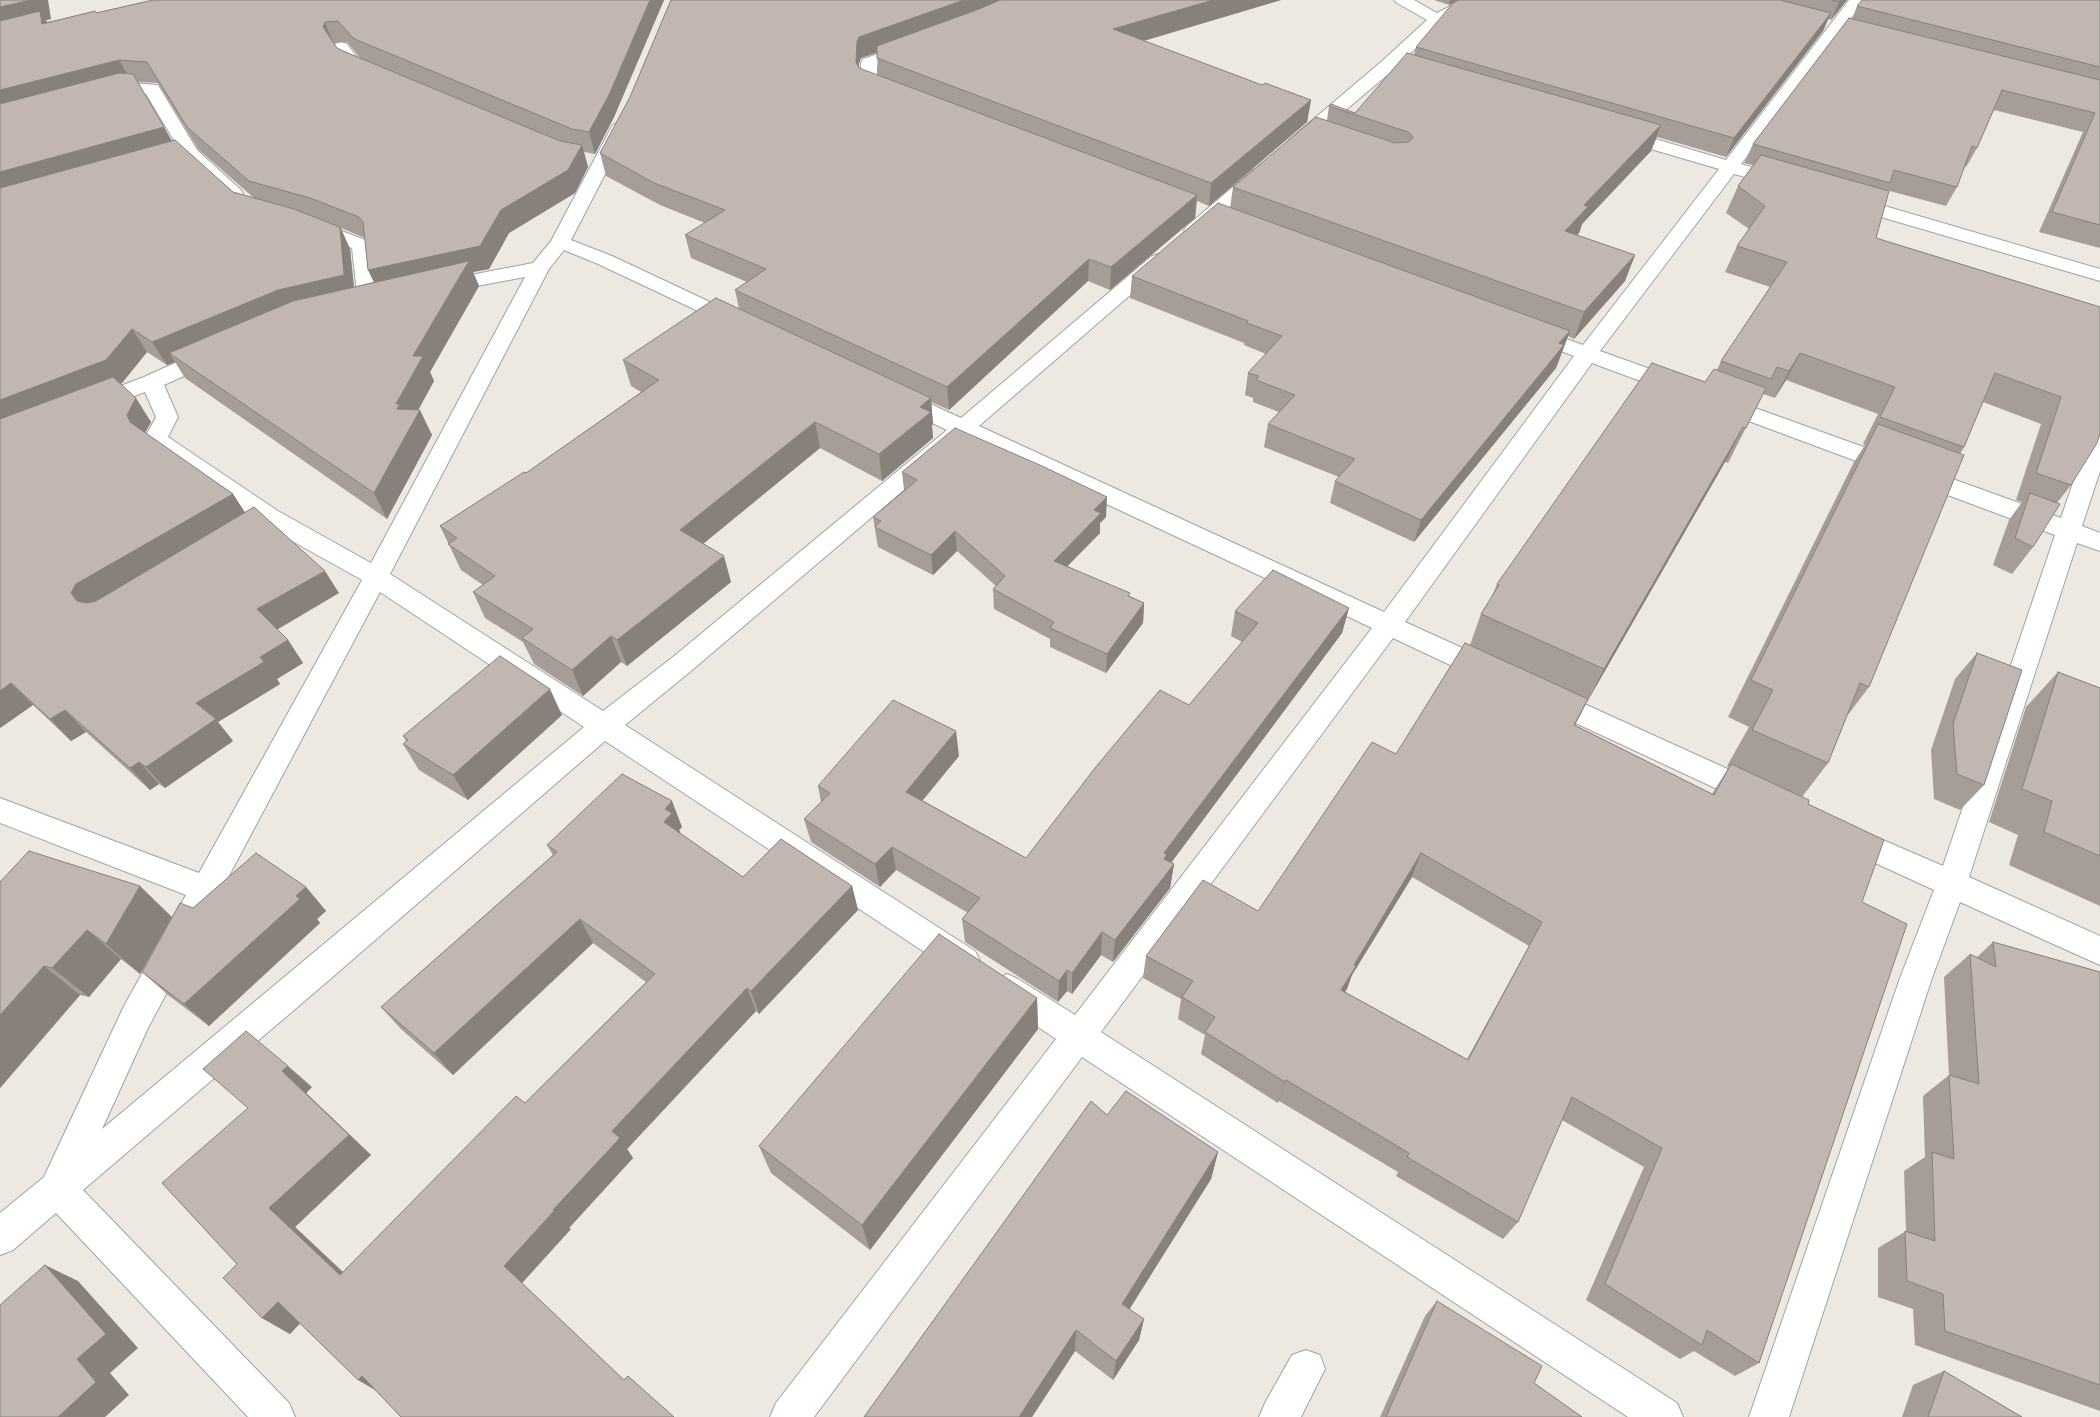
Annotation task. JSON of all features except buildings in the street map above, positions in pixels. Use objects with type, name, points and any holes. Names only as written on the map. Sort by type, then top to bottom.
[{"type":"street","points":[[1402,0],[1437,19]]},
{"type":"street","points":[[0,1237],[310,977],[604,726],[682,664],[963,428],[1211,215],[1316,136],[1396,69],[1437,19],[1474,0]]},
{"type":"street","points":[[790,1417],[1389,625],[1587,354],[1856,0]]},
{"type":"street","points":[[905,98],[868,84],[869,63],[930,41]]},
{"type":"street","points":[[341,47],[353,64],[385,78]]},
{"type":"street","points":[[93,98],[131,88],[152,89],[190,153],[246,204]]},
{"type":"street","points":[[57,1188],[136,1017],[376,576],[540,268],[560,242],[591,161],[629,109]]},
{"type":"street","points":[[1606,130],[1758,175]]},
{"type":"street","points":[[171,158],[190,153]]},
{"type":"street","points":[[1834,197],[2100,275]]},
{"type":"street","points":[[296,221],[362,245],[368,303]]},
{"type":"street","points":[[560,242],[605,260],[757,331]]},
{"type":"street","points":[[419,292],[470,280],[540,268]]},
{"type":"street","points":[[1513,326],[2100,542]]},
{"type":"street","points":[[70,414],[152,382],[231,347]]},
{"type":"street","points":[[152,382],[167,417],[155,438],[269,517],[376,576],[1663,1417]]},
{"type":"street","points":[[873,386],[1777,804]]},
{"type":"street","points":[[1769,1417],[1916,978],[1952,883],[2100,436]]},
{"type":"street","points":[[245,532],[269,517]]},
{"type":"street","points":[[0,810],[206,889]]},
{"type":"street","points":[[1821,824],[2100,951]]},
{"type":"street","points":[[57,1188],[275,1417]]},
{"type":"street","points":[[1279,1417],[1306,1369]]}]
